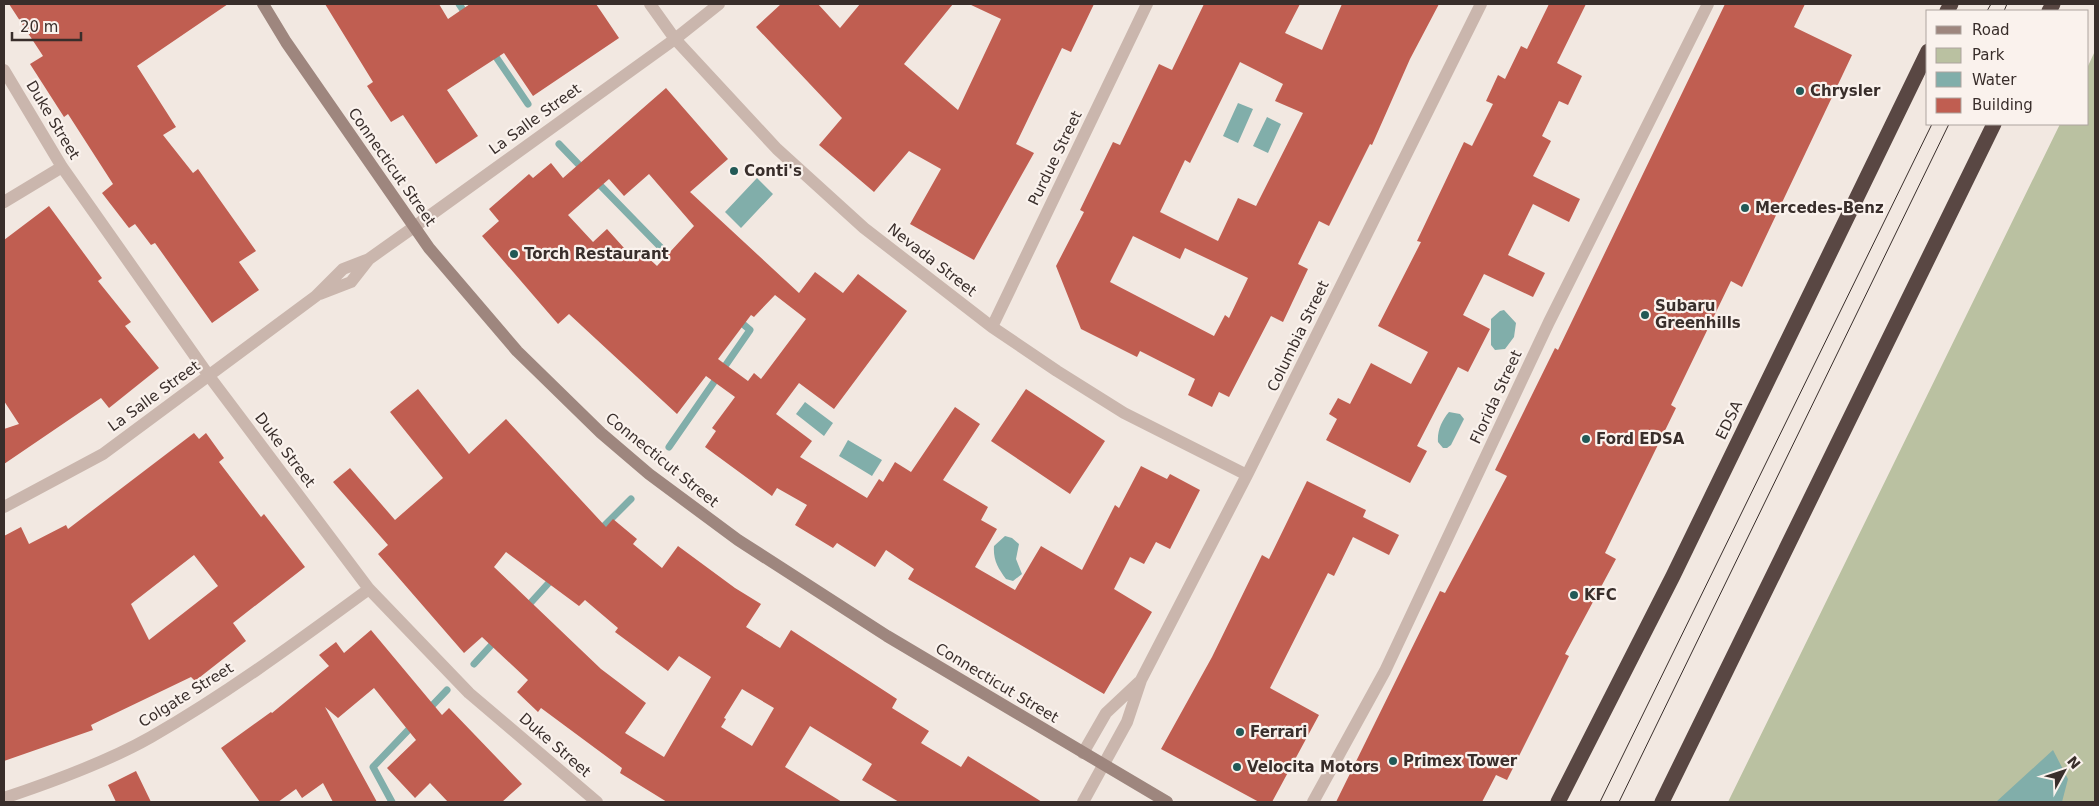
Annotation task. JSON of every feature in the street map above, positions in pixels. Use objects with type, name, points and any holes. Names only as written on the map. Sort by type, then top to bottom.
[{"type":"highway","name":"EDSA","points":[[1558,802],[1668,584],[1926,55]]},
{"type":"highway","points":[[1662,802],[1994,125]]},
{"type":"street","name":"Connecticut Street","points":[[263,4],[286,42],[414,227],[517,351],[601,433],[649,474],[738,540],[854,615],[1103,766],[1168,802]]},
{"type":"street","name":"Nevada Street","points":[[650,4],[675,39],[777,150],[864,228],[992,327],[1124,413],[1247,474]]},
{"type":"street","name":"La Salle Street","points":[[4,507],[103,454],[316,296],[343,269],[369,259],[675,39],[720,4]]},
{"type":"street","name":"Purdue Street","points":[[992,327],[1146,4]]},
{"type":"street","name":"Columbia Street","points":[[1083,802],[1127,722],[1140,680],[1247,474],[1481,4]]},
{"type":"street","name":"Florida Street","points":[[1313,802],[1385,671],[1549,322],[1708,4]]},
{"type":"street","name":"Duke Street","points":[[4,70],[62,167],[209,376],[369,589],[469,693],[597,802]]},
{"type":"street","points":[[4,202],[62,167]]},
{"type":"street","name":"Colgate Street","points":[[4,798],[52,782],[150,737],[268,664],[369,589]]},
{"type":"street","name":"Columbia Street","points":[[1083,753],[1106,712],[1140,680]]},
{"type":"green space","points":[[2095,51],[2095,802],[1728,802],[2060,125],[2089,125],[2089,64]]},
{"type":"water","points":[[1238,103],[1253,109],[1238,143],[1223,136]]},
{"type":"water","points":[[1267,117],[1281,124],[1268,153],[1253,146]]},
{"type":"water","points":[[757,178],[773,194],[741,228],[725,212]]},
{"type":"water","points":[[1504,310],[1516,323],[1514,337],[1505,349],[1495,350],[1491,345],[1491,319]]},
{"type":"water","points":[[805,402],[833,423],[824,436],[796,414]]},
{"type":"water","points":[[1449,412],[1460,414],[1464,419],[1451,445],[1443,448],[1438,442],[1438,434],[1442,422]]},
{"type":"water","points":[[848,440],[882,460],[872,476],[839,456]]},
{"type":"water","points":[[1005,536],[1012,538],[1019,544],[1016,559],[1022,574],[1013,581],[1006,579],[998,567],[994,556],[994,546]]},
{"type":"water","points":[[2053,750],[2068,779],[2062,802],[1996,802]]},
{"type":"building","points":[[9,4],[228,4],[137,66],[176,127],[163,135],[193,173],[198,169],[256,251],[239,262],[259,290],[212,323],[155,243],[151,245],[135,224],[129,228],[102,193],[113,184],[68,114],[64,117],[30,64],[43,56]]},
{"type":"building","points":[[325,4],[439,4],[448,19],[470,4],[596,4],[619,38],[533,96],[504,53],[447,90],[478,136],[436,164],[403,115],[391,122],[367,86],[373,82]]},
{"type":"building","points":[[781,4],[818,4],[840,28],[860,4],[953,4],[904,64],[958,110],[1001,19],[969,4],[1094,4],[1071,52],[1062,48],[1016,144],[1034,153],[974,260],[910,224],[941,169],[909,151],[874,192],[819,145],[842,118],[756,27]]},
{"type":"building","points":[[1204,4],[1300,4],[1285,33],[1322,50],[1342,4],[1439,4],[1410,59],[1372,145],[1370,144],[1329,226],[1319,221],[1298,264],[1308,269],[1283,322],[1271,316],[1229,397],[1219,392],[1212,407],[1188,395],[1195,379],[1140,351],[1137,357],[1081,329],[1056,266],[1084,212],[1080,210],[1113,142],[1120,145],[1159,64],[1172,70]],"holes":[[[1240,62],[1283,84],[1275,101],[1303,113],[1256,206],[1238,198],[1218,241],[1160,212],[1185,160],[1190,163]],[[1133,236],[1180,259],[1185,248],[1248,278],[1229,318],[1225,315],[1214,336],[1110,282]]]},
{"type":"building","points":[[1549,4],[1586,4],[1557,63],[1582,76],[1568,105],[1559,101],[1542,136],[1551,141],[1533,176],[1580,199],[1569,222],[1533,204],[1508,255],[1545,273],[1533,297],[1484,274],[1463,315],[1490,329],[1468,372],[1458,367],[1417,446],[1427,451],[1410,483],[1326,440],[1337,419],[1329,414],[1338,398],[1350,404],[1371,363],[1411,384],[1428,352],[1378,326],[1421,242],[1417,241],[1464,142],[1472,146],[1493,104],[1486,101],[1498,75],[1505,79],[1521,46],[1527,49]]},
{"type":"building","points":[[1725,4],[1805,4],[1794,27],[1852,55],[1742,287],[1731,281],[1671,405],[1676,408],[1605,553],[1616,559],[1565,654],[1569,656],[1507,780],[1496,775],[1482,802],[1336,802],[1440,591],[1445,593],[1507,476],[1495,470],[1555,348],[1558,350]]},
{"type":"building","points":[[666,88],[728,159],[690,192],[799,293],[815,272],[843,293],[858,274],[907,311],[834,409],[799,383],[776,414],[812,441],[800,457],[867,498],[879,479],[883,482],[895,462],[911,472],[955,407],[980,424],[943,480],[988,507],[981,520],[997,529],[975,567],[1015,590],[1041,546],[1082,570],[1115,505],[1119,508],[1141,466],[1167,479],[1170,474],[1200,490],[1170,549],[1156,542],[1144,564],[1130,557],[1114,589],[1152,612],[1104,694],[908,579],[914,569],[886,550],[875,567],[837,543],[833,548],[795,525],[807,505],[777,488],[772,496],[705,447],[716,431],[712,428],[735,397],[706,376],[677,414],[569,314],[558,324],[482,236],[499,221],[489,209],[529,174],[533,178],[551,163],[563,178]],"holes":[[[649,174],[694,226],[657,266],[640,250],[633,258],[607,229],[593,242],[568,215],[609,179],[624,196]],[[775,295],[806,319],[761,379],[754,373],[748,381],[718,359],[751,315],[754,317]]]},
{"type":"building","points":[[49,206],[102,278],[98,281],[131,322],[125,326],[159,368],[109,408],[101,398],[4,464],[4,429],[19,424],[4,401],[4,240]]},
{"type":"building","points":[[418,389],[469,454],[506,419],[606,527],[613,519],[637,539],[633,544],[662,568],[678,546],[735,588],[761,604],[746,627],[780,648],[791,630],[897,699],[892,708],[929,731],[921,743],[961,767],[968,756],[1042,802],[899,802],[862,780],[872,764],[810,726],[785,767],[842,802],[667,802],[620,773],[622,768],[541,708],[538,712],[517,692],[528,680],[482,637],[464,653],[378,554],[388,545],[333,482],[350,468],[395,520],[443,478],[390,412]],"holes":[[[506,552],[579,606],[585,600],[618,628],[615,632],[668,671],[679,656],[711,677],[664,757],[625,733],[646,703],[601,669],[494,567]],[[742,689],[774,708],[752,746],[721,727],[726,719],[724,718]]]},
{"type":"building","points":[[1026,389],[1105,441],[1070,494],[991,441]]},
{"type":"building","points":[[194,433],[199,439],[206,433],[224,458],[219,462],[261,517],[264,514],[305,567],[233,623],[246,641],[195,681],[191,677],[91,725],[93,730],[4,761],[4,536],[21,527],[29,544],[66,525],[68,529]],"holes":[[[194,555],[218,586],[149,640],[131,604]]]},
{"type":"building","points":[[1307,481],[1366,510],[1363,517],[1399,535],[1389,555],[1353,537],[1334,576],[1328,573],[1270,688],[1319,715],[1272,802],[1259,802],[1161,749],[1212,657],[1262,555],[1269,559]]},
{"type":"building","points":[[371,630],[442,715],[449,708],[522,784],[502,802],[448,802],[430,783],[415,798],[387,768],[416,740],[374,688],[338,718],[325,707],[377,802],[333,802],[323,783],[302,798],[296,789],[278,802],[260,802],[221,748],[272,713],[329,666],[319,655],[336,642],[344,653]]},
{"type":"building","points":[[136,771],[151,802],[116,802],[108,785]]},
{"type":"waterway","points":[[459,4],[467,16]]},
{"type":"waterway","points":[[492,51],[528,104]]},
{"type":"waterway","points":[[559,144],[584,170]]},
{"type":"waterway","points":[[596,181],[674,261]]},
{"type":"waterway","points":[[669,447],[750,330],[737,319]]},
{"type":"waterway","points":[[599,531],[631,499]]},
{"type":"waterway","points":[[525,609],[555,576]]},
{"type":"waterway","points":[[474,664],[497,639]]},
{"type":"waterway","points":[[427,711],[447,690]]},
{"type":"waterway","points":[[392,802],[373,767],[414,724]]},
{"type":"tram line","points":[[1988,10],[1991,4]]},
{"type":"tram line","points":[[2004,10],[2007,4]]},
{"type":"tram line","points":[[1600,802],[1932,125]]},
{"type":"tram line","points":[[1619,802],[1949,125]]},
{"type":"place","name":"Chrysler","points":[[1800,91]]},
{"type":"place","name":"Conti's","points":[[734,171]]},
{"type":"place","name":"Mercedes-Benz","points":[[1745,208]]},
{"type":"place","name":"Torch Restaurant","points":[[514,254]]},
{"type":"place","name":"Subaru Greenhills","points":[[1645,315]]},
{"type":"place","name":"Ford EDSA","points":[[1586,439]]},
{"type":"place","name":"KFC","points":[[1574,595]]},
{"type":"place","name":"Ferrari","points":[[1240,732]]},
{"type":"place","name":"Primex Tower","points":[[1393,761]]},
{"type":"place","name":"Velocita Motors","points":[[1237,767]]}]
